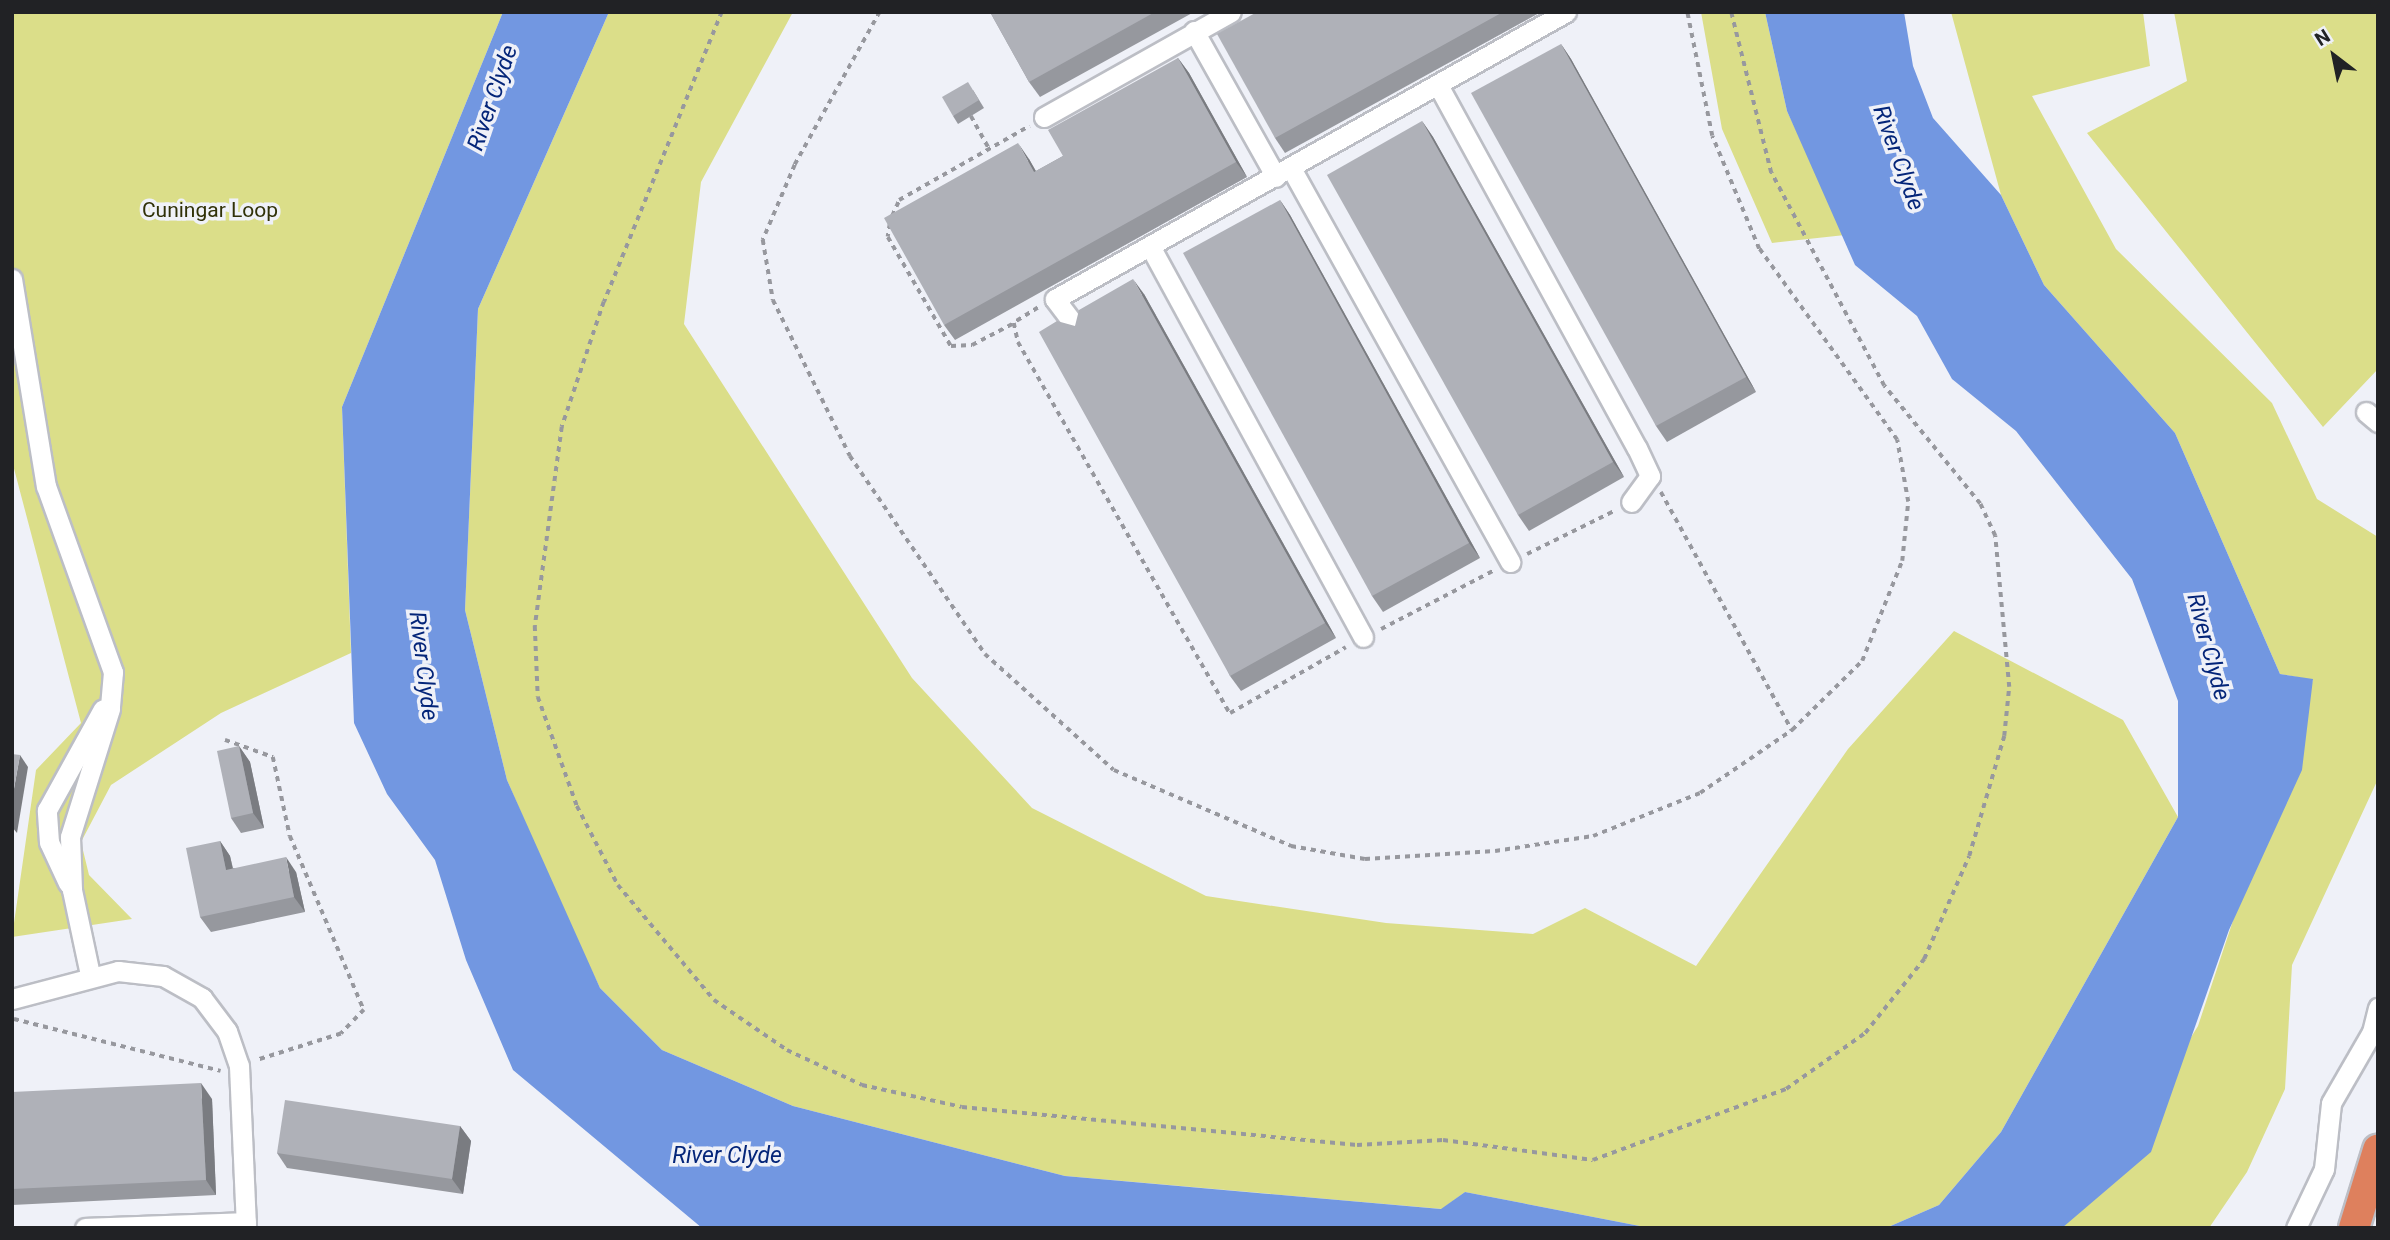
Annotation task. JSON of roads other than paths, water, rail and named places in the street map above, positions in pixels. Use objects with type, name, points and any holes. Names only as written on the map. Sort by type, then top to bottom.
[{"type":"highway","points":[[2354,1228],[2378,1150]]},
{"type":"street","points":[[1044,117],[1231,12]]},
{"type":"street","points":[[1079,331],[1055,299],[1566,12]]},
{"type":"street","points":[[1194,32],[1284,172],[1510,562]]},
{"type":"street","points":[[1438,85],[1650,476],[1631,502]]},
{"type":"street","points":[[1151,247],[1363,637]]},
{"type":"street","points":[[12,279],[46,486],[110,657],[113,689],[71,825],[72,890],[90,975]]},
{"type":"street","points":[[72,890],[49,842],[47,810],[113,689]]},
{"type":"street","points":[[12,999],[90,975],[148,972],[190,989],[220,1018],[239,1070],[246,1225],[85,1228]]},
{"type":"street","points":[[2296,1228],[2324,1169],[2331,1102],[2372,1032],[2378,1008]]},
{"type":"water","name":"River Clyde","points":[[503,12],[609,12],[478,309],[465,610],[507,780],[600,988],[662,1050],[793,1106],[1065,1176],[1441,1209],[1465,1192],[1650,1228],[702,1228],[513,1070],[466,960],[435,860],[387,794],[354,723],[342,407]]},
{"type":"water","name":"River Clyde","points":[[1765,12],[1904,12],[1913,66],[1933,118],[2001,195],[2044,285],[2175,433],[2280,674],[2313,679],[2302,770],[2229,930],[2151,1152],[2062,1228],[1886,1228],[1939,1205],[2001,1132],[2178,817],[2178,701],[2132,579],[2016,431],[1952,379],[1917,316],[1855,265],[1787,111]]},
{"type":"park label","name":"Cuningar Loop","points":[[210,210]]}]
